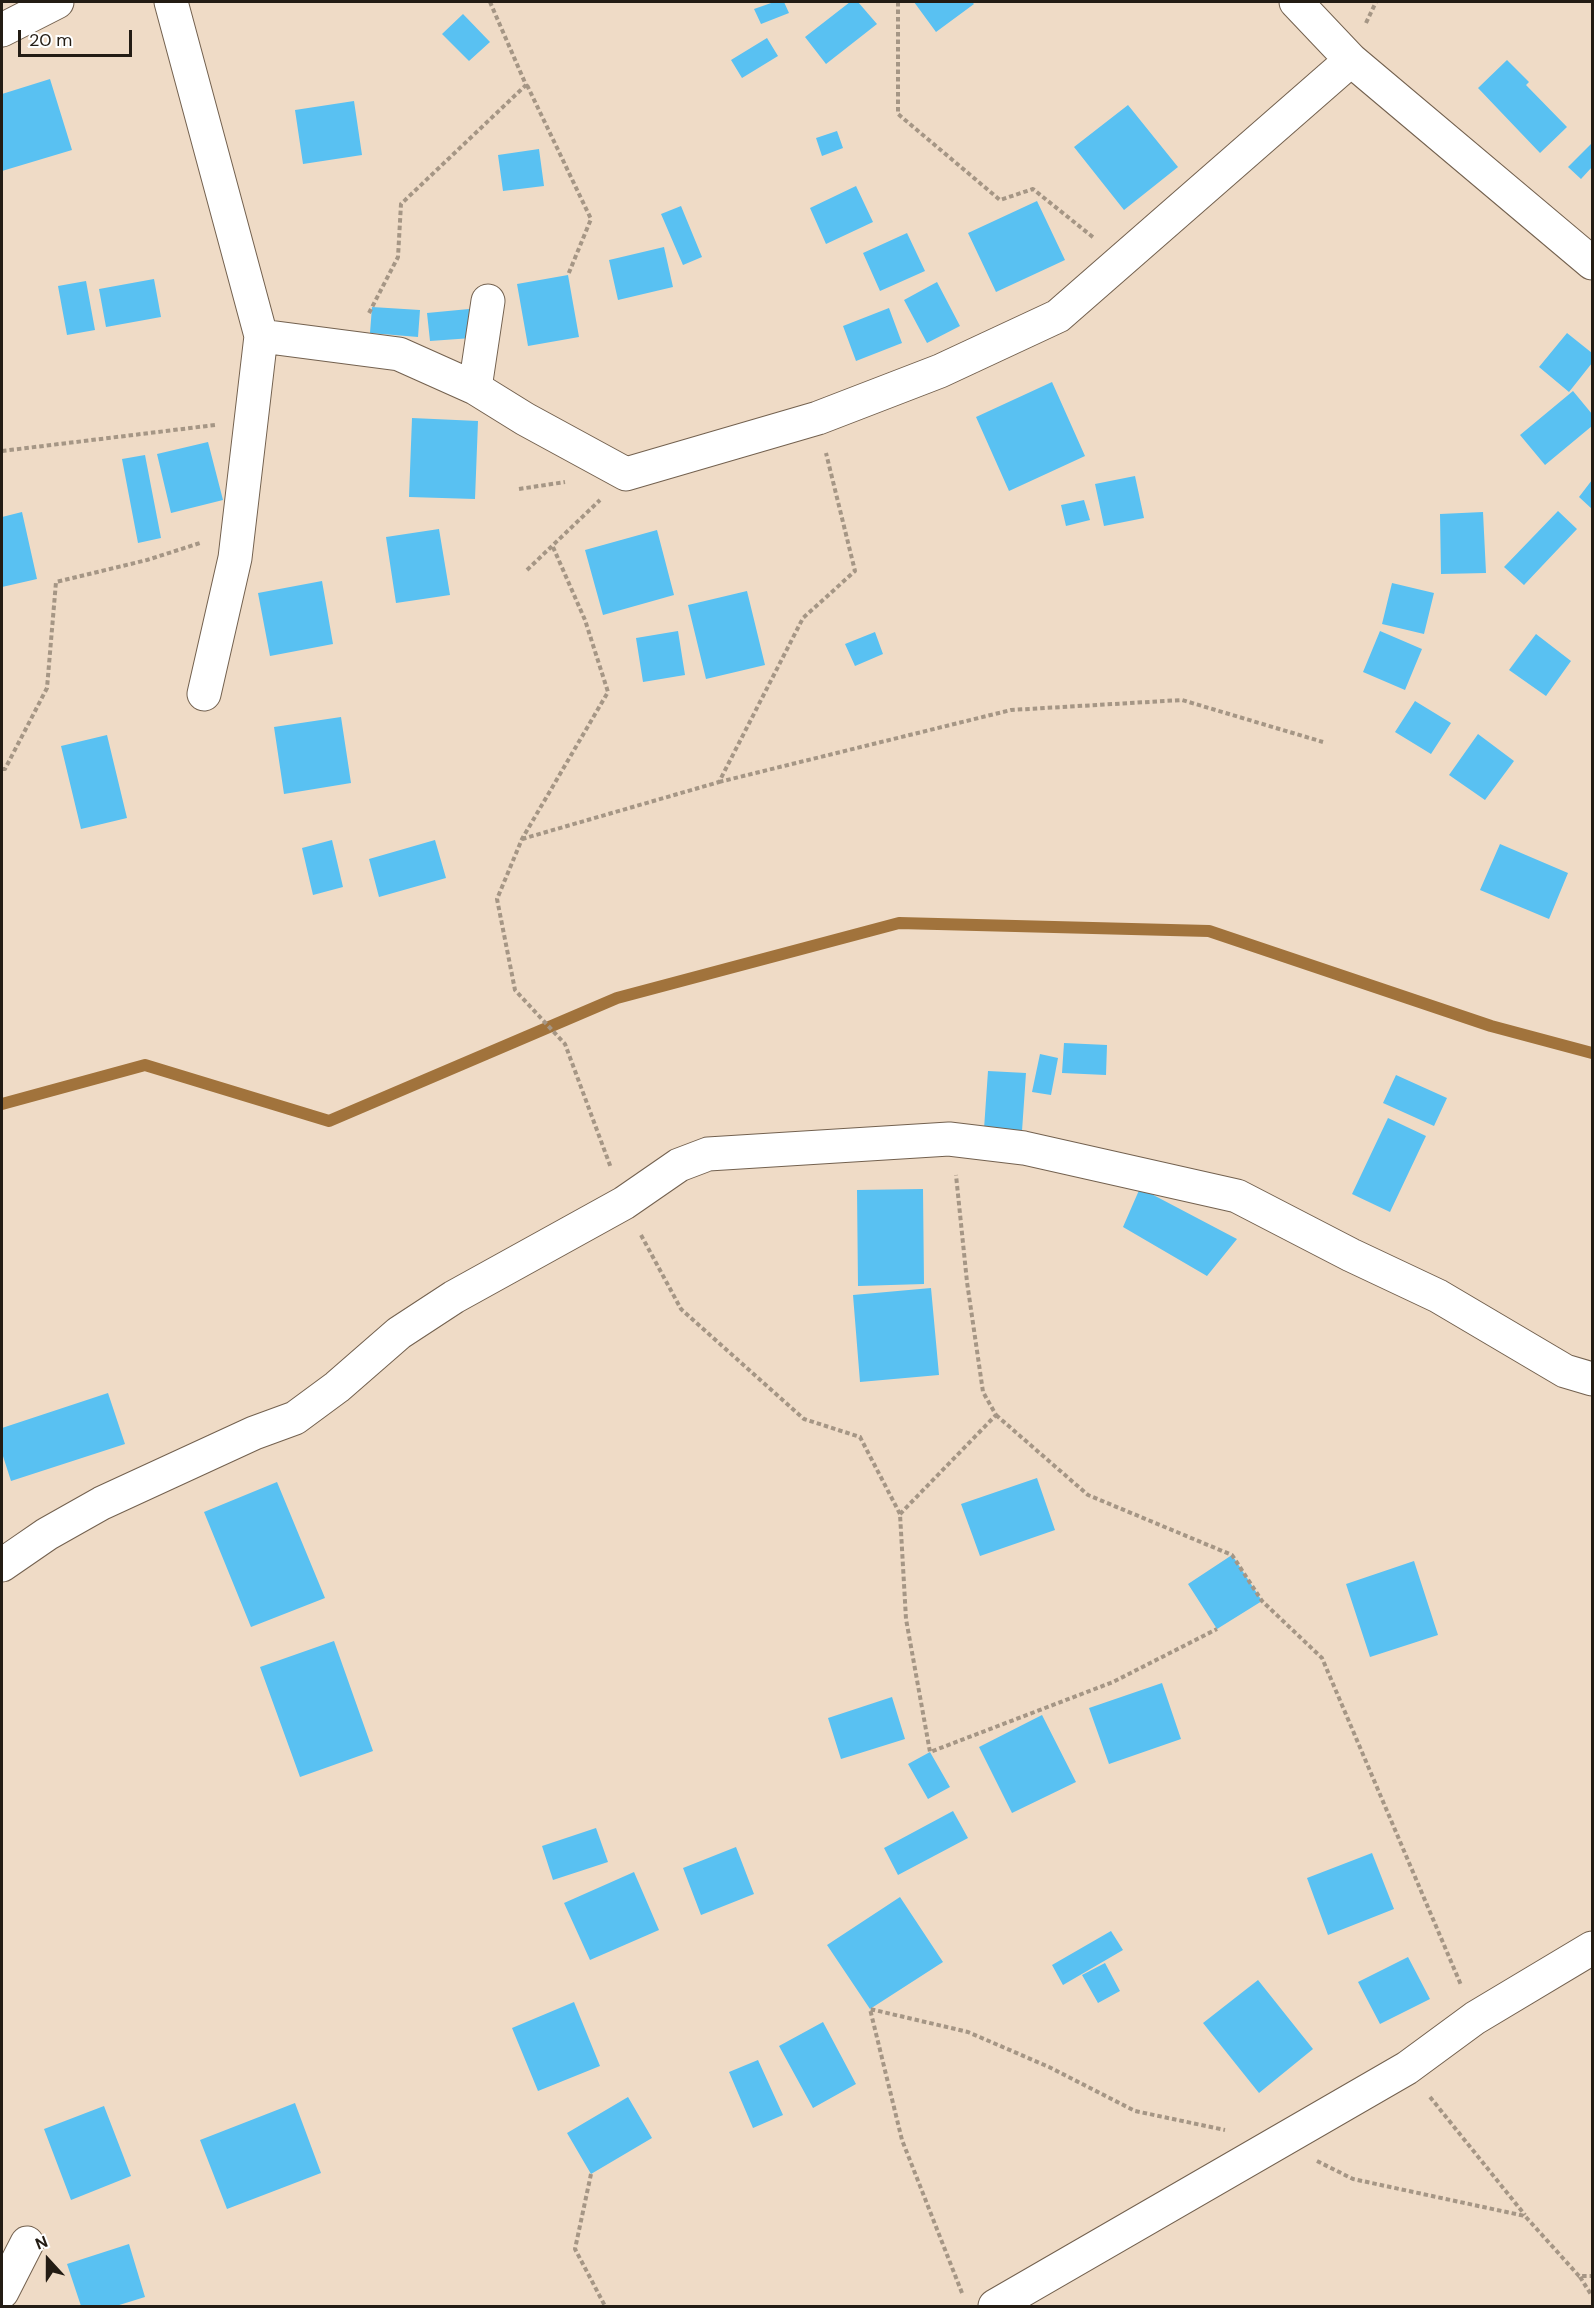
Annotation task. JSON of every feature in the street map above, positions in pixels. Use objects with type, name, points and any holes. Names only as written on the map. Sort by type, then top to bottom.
[{"type":"street","points":[[2,30],[57,2]]},
{"type":"street","points":[[171,2],[261,336],[238,532],[204,694]]},
{"type":"street","points":[[1296,2],[1351,60],[1593,262]]},
{"type":"street","points":[[261,336],[399,354],[475,388],[525,419],[626,474],[818,418],[940,371],[1058,316],[1351,60]]},
{"type":"street","points":[[475,388],[488,301]]},
{"type":"street","points":[[2,1565],[47,1534],[102,1503],[295,1418],[337,1387],[399,1333],[445,1303],[624,1203],[679,1165],[708,1154],[949,1139],[1023,1148],[1237,1196],[1351,1255],[1438,1296],[1565,1371],[1593,1379]]},
{"type":"street","points":[[995,2307],[1407,2068],[1475,2018],[1593,1948]]},
{"type":"street","points":[[2,2292],[27,2243]]},
{"type":"path","points":[[490,2],[526,85],[591,219],[568,275]]},
{"type":"path","points":[[898,2],[898,114],[1000,200],[1032,189],[1123,260]]},
{"type":"path","points":[[350,348],[398,256],[401,204],[526,85]]},
{"type":"path","points":[[719,782],[803,618],[855,571],[818,418]]},
{"type":"path","points":[[2,451],[251,420]]},
{"type":"path","points":[[527,570],[626,474]]},
{"type":"path","points":[[2,769],[5,769],[47,688],[56,582],[147,560],[238,532]]},
{"type":"path","points":[[553,547],[585,620],[608,692],[522,839],[497,899],[515,990],[565,1044],[624,1203],[681,1309],[804,1419],[860,1437],[900,1514],[906,1619],[930,1752],[1113,1682],[1217,1629]]},
{"type":"path","points":[[522,839],[719,782],[1022,709],[1182,700],[1323,742]]},
{"type":"path","points":[[949,1139],[983,1392],[996,1415],[1088,1495],[1232,1555],[1262,1601],[1322,1658],[1475,2018]]},
{"type":"path","points":[[900,1514],[996,1415]]},
{"type":"path","points":[[963,2295],[902,2140],[870,2009],[968,2031],[1049,2067],[1135,2111],[1281,2142],[1353,2179],[1525,2216]]},
{"type":"path","points":[[1407,2068],[1525,2216],[1579,2276],[1593,2296]]},
{"type":"path","points":[[591,2174],[574,2249],[605,2307]]},
{"type":"path","points":[[1579,2276],[1593,2276]]},
{"type":"building","points":[[774,2],[784,2],[789,13],[761,24],[754,9]]},
{"type":"building","points":[[850,2],[858,2],[877,24],[826,64],[805,37]]},
{"type":"building","points":[[914,2],[972,2],[974,4],[936,32]]},
{"type":"building","points":[[463,14],[490,42],[469,61],[442,34]]},
{"type":"building","points":[[767,38],[778,56],[742,78],[731,60]]},
{"type":"building","points":[[1507,60],[1529,82],[1526,85],[1567,127],[1540,153],[1478,88]]},
{"type":"building","points":[[50,79],[72,150],[2,171],[2,94]]},
{"type":"building","points":[[354,101],[362,155],[303,164],[295,110]]},
{"type":"building","points":[[1128,105],[1178,167],[1124,210],[1074,147]]},
{"type":"building","points":[[837,131],[843,148],[822,156],[816,138]]},
{"type":"building","points":[[1591,144],[1592,167],[1581,179],[1568,167]]},
{"type":"building","points":[[539,149],[544,186],[503,191],[498,155]]},
{"type":"building","points":[[856,186],[873,222],[826,244],[810,208]]},
{"type":"building","points":[[1037,201],[1065,260],[996,292],[968,233]]},
{"type":"building","points":[[681,206],[702,257],[683,265],[661,214]]},
{"type":"building","points":[[907,233],[925,271],[880,291],[863,253]]},
{"type":"building","points":[[664,247],[673,287],[618,300],[609,260]]},
{"type":"building","points":[[568,275],[579,337],[528,346],[517,284]]},
{"type":"building","points":[[154,279],[161,317],[106,327],[99,289]]},
{"type":"building","points":[[86,281],[95,330],[67,335],[58,286]]},
{"type":"building","points":[[937,282],[960,326],[927,343],[904,300]]},
{"type":"building","points":[[372,307],[420,310],[418,337],[370,333]]},
{"type":"building","points":[[889,308],[902,343],[856,361],[843,326]]},
{"type":"building","points":[[469,309],[472,338],[430,341],[427,313]]},
{"type":"building","points":[[1567,333],[1592,353],[1592,363],[1569,392],[1539,367]]},
{"type":"building","points":[[1052,382],[1085,456],[1009,491],[976,417]]},
{"type":"building","points":[[1573,391],[1592,414],[1592,426],[1545,465],[1520,435]]},
{"type":"building","points":[[412,418],[478,421],[475,499],[409,497]]},
{"type":"building","points":[[208,442],[223,500],[171,513],[157,454]]},
{"type":"building","points":[[145,455],[161,538],[138,543],[122,459]]},
{"type":"building","points":[[1135,476],[1144,518],[1104,526],[1095,484]]},
{"type":"building","points":[[1592,480],[1592,509],[1579,497]]},
{"type":"building","points":[[1084,500],[1090,520],[1066,526],[1061,505]]},
{"type":"building","points":[[1558,511],[1577,529],[1524,585],[1504,567]]},
{"type":"building","points":[[22,512],[37,579],[2,587],[2,517]]},
{"type":"building","points":[[1483,512],[1486,573],[1441,574],[1440,514]]},
{"type":"building","points":[[439,529],[450,595],[396,603],[386,537]]},
{"type":"building","points":[[657,530],[674,595],[603,615],[585,550]]},
{"type":"building","points":[[322,581],[333,644],[270,656],[258,593]]},
{"type":"building","points":[[1392,583],[1434,593],[1424,634],[1382,624]]},
{"type":"building","points":[[747,591],[765,665],[706,679],[688,605]]},
{"type":"building","points":[[678,631],[685,675],[643,682],[636,638]]},
{"type":"building","points":[[1380,631],[1422,649],[1405,690],[1363,672]]},
{"type":"building","points":[[875,632],[883,654],[855,666],[845,644]]},
{"type":"building","points":[[1536,634],[1571,661],[1546,696],[1509,670]]},
{"type":"building","points":[[1415,701],[1451,723],[1431,754],[1395,732]]},
{"type":"building","points":[[341,717],[351,783],[284,794],[274,727]]},
{"type":"building","points":[[1478,734],[1514,761],[1485,800],[1449,775]]},
{"type":"building","points":[[107,735],[127,818],[81,829],[61,746]]},
{"type":"building","points":[[332,840],[343,887],[313,895],[302,848]]},
{"type":"building","points":[[435,840],[446,878],[379,897],[369,859]]},
{"type":"building","points":[[1500,844],[1568,873],[1549,919],[1480,890]]},
{"type":"building","points":[[1064,1043],[1107,1045],[1106,1075],[1062,1073]]},
{"type":"building","points":[[1040,1054],[1058,1058],[1051,1095],[1032,1092]]},
{"type":"building","points":[[988,1071],[1026,1073],[1022,1131],[984,1129]]},
{"type":"building","points":[[1396,1075],[1447,1098],[1434,1126],[1383,1103]]},
{"type":"building","points":[[1388,1118],[1426,1136],[1390,1212],[1352,1194]]},
{"type":"building","points":[[1140,1188],[1237,1239],[1207,1276],[1123,1227]]},
{"type":"building","points":[[923,1189],[924,1284],[858,1286],[857,1190]]},
{"type":"building","points":[[931,1288],[939,1375],[860,1382],[853,1295]]},
{"type":"building","points":[[108,1393],[125,1444],[11,1481],[2,1453],[2,1428]]},
{"type":"building","points":[[1037,1478],[1055,1530],[980,1556],[961,1504]]},
{"type":"building","points":[[277,1482],[325,1598],[251,1627],[204,1512]]},
{"type":"building","points":[[1232,1555],[1262,1601],[1217,1629],[1188,1584]]},
{"type":"building","points":[[1414,1561],[1438,1635],[1370,1657],[1346,1584]]},
{"type":"building","points":[[334,1641],[373,1751],[300,1777],[260,1667]]},
{"type":"building","points":[[1162,1683],[1181,1739],[1109,1764],[1089,1708]]},
{"type":"building","points":[[892,1697],[905,1739],[841,1759],[828,1718]]},
{"type":"building","points":[[1042,1715],[1076,1782],[1012,1813],[979,1747]]},
{"type":"building","points":[[930,1752],[950,1787],[928,1799],[908,1764]]},
{"type":"building","points":[[953,1811],[968,1838],[898,1875],[884,1848]]},
{"type":"building","points":[[596,1828],[608,1862],[553,1880],[542,1846]]},
{"type":"building","points":[[736,1847],[754,1894],[701,1915],[683,1868]]},
{"type":"building","points":[[1372,1853],[1394,1909],[1328,1935],[1307,1878]]},
{"type":"building","points":[[634,1872],[659,1930],[590,1960],[564,1903]]},
{"type":"building","points":[[900,1897],[943,1962],[870,2009],[827,1945]]},
{"type":"building","points":[[1111,1931],[1123,1950],[1063,1985],[1052,1965]]},
{"type":"building","points":[[1408,1957],[1430,1999],[1380,2024],[1358,1982]]},
{"type":"building","points":[[1105,1963],[1120,1991],[1098,2003],[1082,1975]]},
{"type":"building","points":[[1258,1980],[1313,2049],[1259,2093],[1203,2023]]},
{"type":"building","points":[[574,2002],[600,2066],[538,2091],[512,2028]]},
{"type":"building","points":[[823,2022],[856,2084],[813,2108],[779,2046]]},
{"type":"building","points":[[758,2060],[783,2115],[753,2128],[729,2072]]},
{"type":"building","points":[[628,2097],[652,2138],[591,2174],[567,2133]]},
{"type":"building","points":[[295,2103],[321,2173],[227,2209],[200,2140]]},
{"type":"building","points":[[104,2106],[131,2176],[71,2200],[44,2129]]},
{"type":"building","points":[[129,2244],[145,2297],[116,2306],[81,2306],[67,2264]]},
{"type":"waterway","points":[[2,1104],[145,1065],[329,1121],[617,998],[899,923],[1209,931],[1491,1026],[1592,1053]]}]
